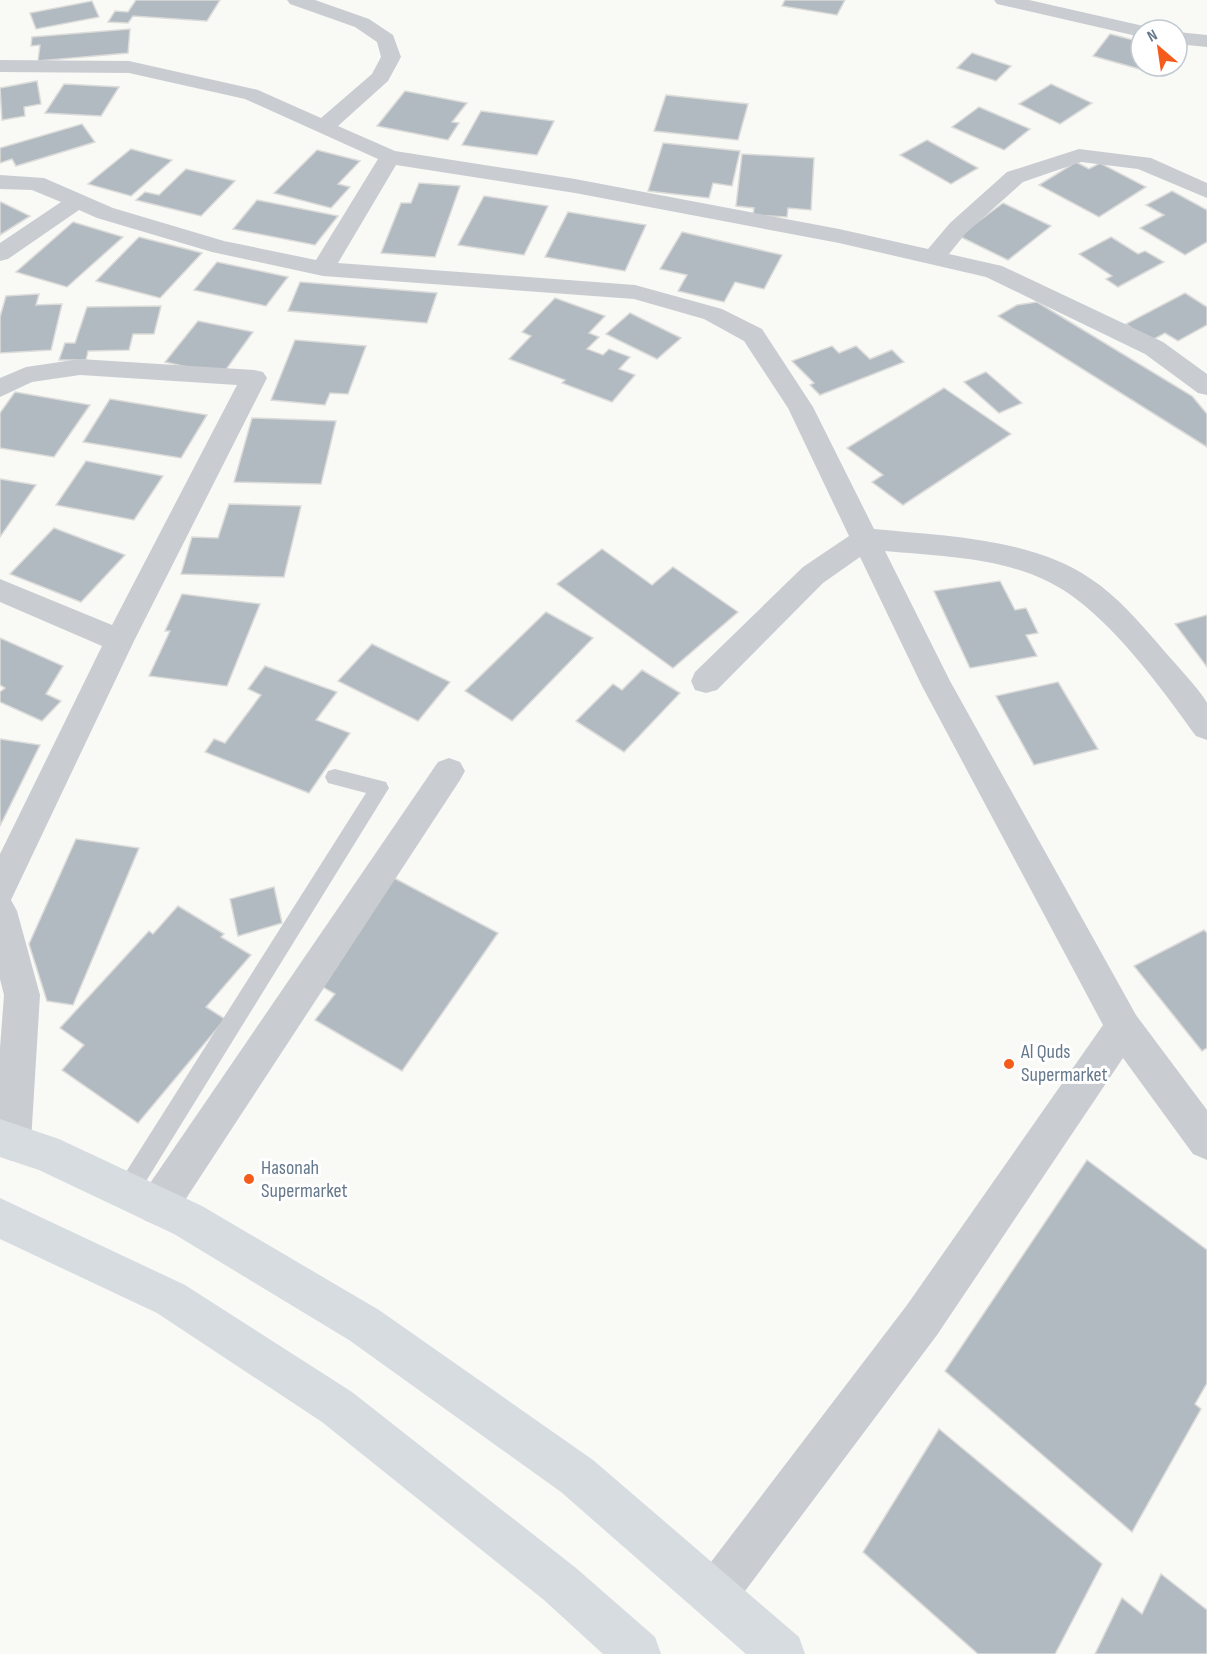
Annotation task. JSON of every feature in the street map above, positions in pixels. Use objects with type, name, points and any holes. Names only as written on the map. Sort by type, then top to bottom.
[{"type":"main road","points":[[6,1140],[45,1153],[188,1220],[364,1325],[577,1476],[782,1654]]},
{"type":"main road","points":[[0,1218],[171,1299],[338,1407],[560,1584],[638,1654]]},
{"type":"street","points":[[297,0],[362,23],[386,39],[391,57],[381,76],[325,126]]},
{"type":"street","points":[[1004,0],[1129,28]]},
{"type":"street","points":[[1189,39],[1207,41]]},
{"type":"street","points":[[0,66],[129,67],[251,94],[390,157],[575,186],[839,236],[994,271],[1154,348],[1207,387]]},
{"type":"street","points":[[934,257],[958,228],[1015,177],[1079,154],[1143,163],[1207,191]]},
{"type":"street","points":[[323,269],[390,157]]},
{"type":"street","points":[[0,182],[36,183],[105,213],[220,247],[323,269],[635,292],[713,314],[753,335],[800,407],[937,686],[1123,1027],[1207,1141]]},
{"type":"street","points":[[0,254],[77,201]]},
{"type":"street","points":[[0,388],[26,375],[80,367],[254,378],[119,641],[0,889]]},
{"type":"street","points":[[706,681],[813,575],[866,539],[974,551],[1034,564],[1079,585],[1122,624],[1187,699],[1207,727]]},
{"type":"street","points":[[0,590],[119,641]]},
{"type":"street","points":[[142,1198],[449,771]]},
{"type":"street","points":[[0,911],[22,995],[6,1140]]},
{"type":"street","points":[[714,1595],[922,1320],[1123,1027]]},
{"type":"lane","points":[[142,1198],[379,788],[335,777]]},
{"type":"building","points":[[136,0],[220,0],[207,21],[133,16],[128,23],[108,22],[115,11],[128,12]]},
{"type":"building","points":[[785,0],[845,0],[837,15],[782,6]]},
{"type":"building","points":[[92,1],[99,17],[36,29],[30,13]]},
{"type":"building","points":[[130,29],[128,53],[38,61],[40,45],[31,46],[32,37]]},
{"type":"building","points":[[1110,34],[1129,39],[1129,66],[1093,56]]},
{"type":"building","points":[[972,53],[1011,66],[996,81],[957,68]]},
{"type":"building","points":[[37,81],[41,104],[24,107],[25,116],[2,120],[0,88]]},
{"type":"building","points":[[64,84],[119,87],[101,116],[45,113]]},
{"type":"building","points":[[1051,84],[1092,103],[1060,124],[1019,104]]},
{"type":"building","points":[[405,91],[467,103],[452,122],[459,123],[448,140],[377,126]]},
{"type":"building","points":[[666,95],[748,104],[738,140],[654,131]]},
{"type":"building","points":[[979,107],[1030,129],[1004,150],[952,127]]},
{"type":"building","points":[[481,111],[554,121],[537,155],[462,145]]},
{"type":"building","points":[[82,124],[95,142],[16,166],[12,159],[0,163],[0,148]]},
{"type":"building","points":[[927,140],[978,168],[951,184],[900,155]]},
{"type":"building","points":[[663,143],[740,151],[732,186],[713,183],[709,198],[648,191]]},
{"type":"building","points":[[131,149],[172,160],[131,196],[88,184]]},
{"type":"building","points":[[317,150],[360,161],[338,184],[350,187],[331,208],[274,193]]},
{"type":"building","points":[[742,154],[814,158],[811,210],[788,208],[787,217],[753,215],[754,208],[736,206]]},
{"type":"building","points":[[1076,162],[1089,169],[1100,163],[1146,187],[1099,217],[1039,185]]},
{"type":"building","points":[[186,169],[235,181],[201,216],[136,200],[145,192],[159,195]]},
{"type":"building","points":[[419,183],[460,186],[435,257],[381,253],[401,203],[411,203]]},
{"type":"building","points":[[1172,191],[1207,210],[1207,242],[1185,255],[1140,228],[1164,215],[1146,205]]},
{"type":"building","points":[[484,196],[548,206],[524,255],[458,245]]},
{"type":"building","points":[[257,200],[338,216],[315,245],[233,229]]},
{"type":"building","points":[[1,202],[30,216],[0,235]]},
{"type":"building","points":[[1003,203],[1051,226],[1008,260],[959,236]]},
{"type":"building","points":[[568,212],[646,225],[625,271],[545,257]]},
{"type":"building","points":[[73,222],[123,237],[67,287],[16,272]]},
{"type":"building","points":[[682,232],[782,255],[764,289],[735,282],[724,302],[678,291],[687,275],[660,269]]},
{"type":"building","points":[[139,237],[202,253],[160,298],[96,281]]},
{"type":"building","points":[[1111,237],[1138,254],[1145,251],[1164,262],[1118,287],[1106,279],[1112,276],[1079,254]]},
{"type":"building","points":[[217,262],[288,277],[266,306],[194,290]]},
{"type":"building","points":[[300,282],[437,293],[427,323],[288,311]]},
{"type":"building","points":[[1185,293],[1207,307],[1207,325],[1178,341],[1165,333],[1150,341],[1126,324]]},
{"type":"building","points":[[39,294],[36,305],[62,304],[51,350],[0,353],[0,317],[6,296]]},
{"type":"building","points":[[555,298],[605,316],[589,333],[599,337],[587,349],[603,355],[609,349],[630,357],[619,369],[635,375],[612,402],[562,383],[565,380],[509,359],[531,336],[522,332]]},
{"type":"building","points":[[1037,302],[1192,396],[1207,414],[1207,447],[998,316],[1017,305]]},
{"type":"building","points":[[161,306],[154,334],[133,334],[129,350],[88,351],[86,360],[59,360],[65,343],[75,343],[87,307]]},
{"type":"building","points":[[630,313],[681,338],[657,359],[606,334]]},
{"type":"building","points":[[198,321],[253,332],[222,375],[165,362]]},
{"type":"building","points":[[295,340],[366,346],[348,394],[330,393],[325,405],[271,400]]},
{"type":"building","points":[[832,346],[839,353],[856,346],[870,359],[892,350],[904,362],[820,395],[810,385],[814,383],[792,361]]},
{"type":"building","points":[[986,372],[1022,403],[999,413],[964,382]]},
{"type":"building","points":[[944,388],[1011,434],[903,505],[872,482],[883,475],[847,448]]},
{"type":"building","points":[[15,392],[90,405],[54,457],[0,448],[0,413]]},
{"type":"building","points":[[110,399],[207,415],[181,458],[83,442]]},
{"type":"building","points":[[252,418],[336,421],[321,484],[234,482]]},
{"type":"building","points":[[86,461],[163,476],[134,520],[56,505]]},
{"type":"building","points":[[0,479],[36,485],[0,537]]},
{"type":"building","points":[[229,504],[301,506],[284,577],[181,574],[192,537],[218,538]]},
{"type":"building","points":[[54,528],[125,555],[81,602],[10,574]]},
{"type":"building","points":[[602,549],[652,585],[673,567],[738,612],[673,668],[557,584]]},
{"type":"building","points":[[1000,581],[1015,610],[1026,608],[1038,633],[1026,635],[1037,656],[970,668],[934,591]]},
{"type":"building","points":[[182,594],[260,604],[227,686],[149,676],[170,631],[165,631]]},
{"type":"building","points":[[546,612],[593,638],[512,721],[465,691]]},
{"type":"building","points":[[1207,615],[1207,667],[1175,624]]},
{"type":"building","points":[[0,638],[63,666],[46,694],[61,701],[42,721],[0,702],[0,692],[5,688],[0,685]]},
{"type":"building","points":[[372,644],[450,682],[418,721],[338,681]]},
{"type":"building","points":[[265,666],[337,692],[316,720],[350,733],[309,793],[205,752],[214,739],[225,743],[261,695],[248,689]]},
{"type":"building","points":[[642,670],[680,693],[624,752],[576,721],[613,684],[622,690]]},
{"type":"building","points":[[1058,682],[1098,749],[1034,765],[996,696]]},
{"type":"building","points":[[0,739],[40,745],[0,826]]},
{"type":"building","points":[[76,839],[139,848],[73,1005],[47,1001],[29,944]]},
{"type":"building","points":[[394,878],[498,933],[402,1071],[315,1020],[335,994],[314,982]]},
{"type":"building","points":[[274,887],[282,923],[238,936],[230,899]]},
{"type":"building","points":[[178,906],[224,934],[221,937],[251,955],[206,1007],[225,1019],[138,1123],[62,1070],[84,1045],[60,1028],[149,931],[153,934]]},
{"type":"building","points":[[1204,930],[1207,933],[1207,1048],[1202,1051],[1134,966]]},
{"type":"building","points":[[1087,1160],[1207,1250],[1207,1383],[1195,1404],[1201,1409],[1132,1532],[945,1371]]},
{"type":"building","points":[[939,1429],[1102,1564],[1055,1654],[978,1654],[863,1552]]},
{"type":"building","points":[[1161,1574],[1207,1610],[1207,1654],[1095,1654],[1122,1598],[1142,1614]]},
{"type":"place","name":"Al Quds Supermarket","points":[[1009,1064]]},
{"type":"place","name":"Hasonah Supermarket","points":[[249,1179]]}]
